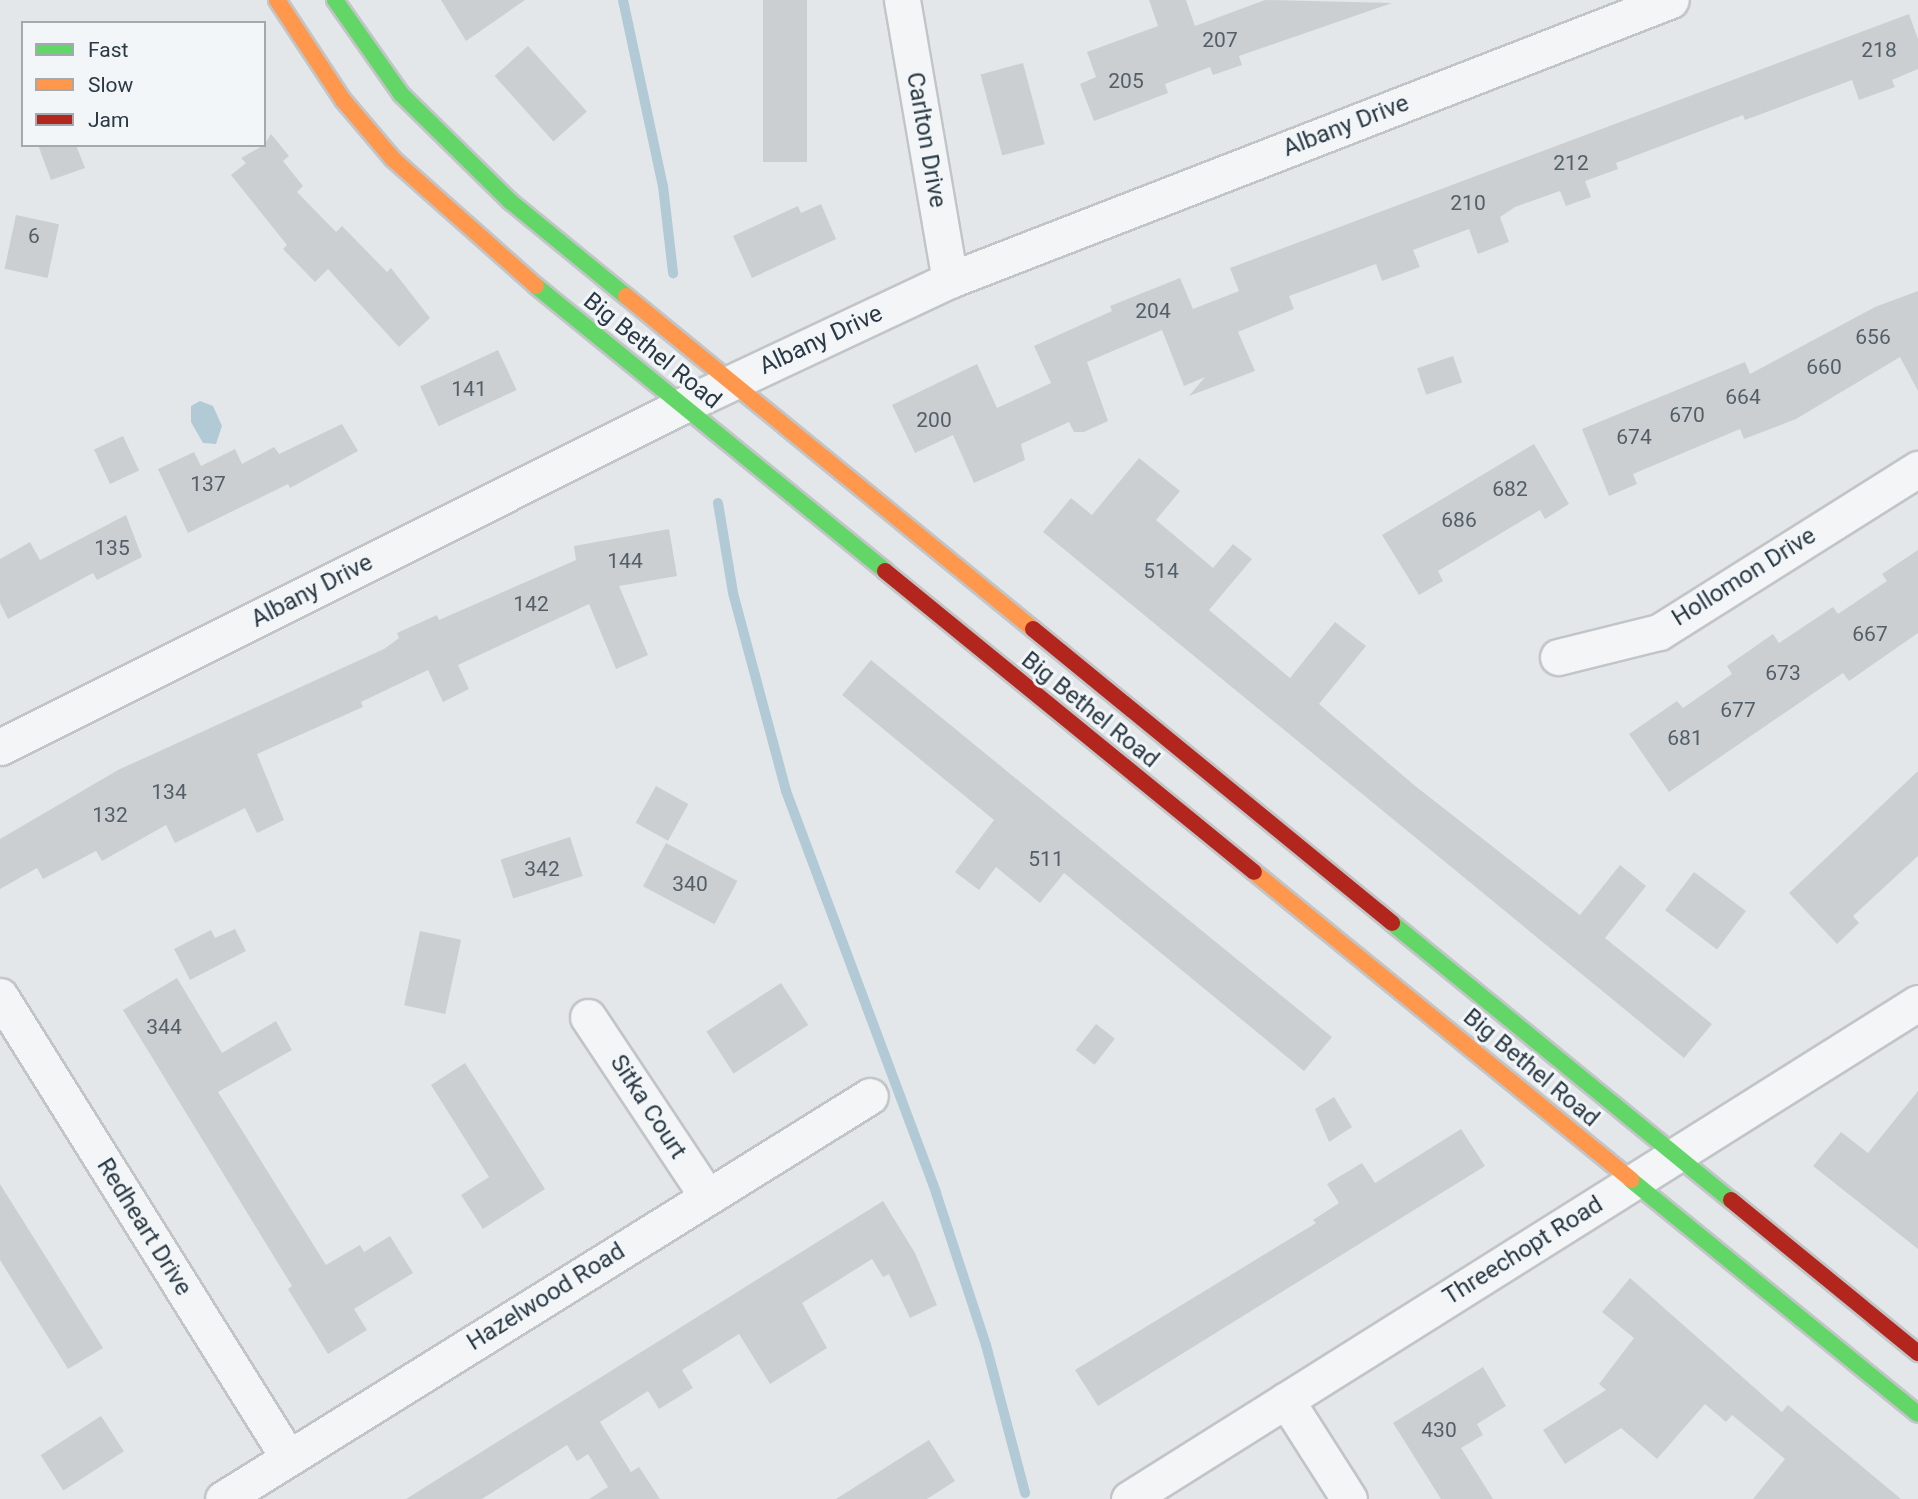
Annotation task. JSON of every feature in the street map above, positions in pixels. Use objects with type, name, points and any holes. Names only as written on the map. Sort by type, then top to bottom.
[{"type":"main road","name":"Big Bethel Road","points":[[276,0],[343,100],[393,159],[478,238],[1918,1414]]},
{"type":"main road","name":"Big Bethel Road","points":[[335,0],[401,94],[471,167],[1918,1353]]},
{"type":"street","name":"Carlton Drive","points":[[902,0],[950,280]]},
{"type":"street","name":"Albany Drive","points":[[0,747],[684,405],[950,280],[1671,0]]},
{"type":"street","name":"Hollomon Drive","points":[[1558,657],[1659,632],[1918,469]]},
{"type":"street","name":"Redheart Drive","points":[[0,996],[288,1457]]},
{"type":"street","name":"Threechopt Road","points":[[1129,1499],[1918,1003]]},
{"type":"street","name":"Sitka Court","points":[[588,1017],[707,1196]]},
{"type":"street","name":"Hazelwood Road","points":[[223,1499],[870,1096]]},
{"type":"street","points":[[1286,1400],[1349,1499]]},
{"type":"water","points":[[200,401],[213,406],[222,426],[216,444],[203,443],[191,422],[191,406]]},
{"type":"building","points":[[441,0],[525,0],[466,41]]},
{"type":"building","points":[[763,0],[807,0],[807,162],[763,162]]},
{"type":"building","points":[[1149,0],[1186,0],[1195,26],[1265,0],[1392,3],[1239,56],[1242,65],[1213,75],[1210,67],[1165,84],[1168,93],[1094,121],[1080,84],[1096,77],[1087,52],[1158,26]]},
{"type":"building","points":[[1909,14],[1918,39],[1918,69],[1892,80],[1895,87],[1859,100],[1852,80],[1745,120],[1743,115],[1616,163],[1618,169],[1585,181],[1591,197],[1566,206],[1560,191],[1515,207],[1500,217],[1509,242],[1478,254],[1469,229],[1413,250],[1420,267],[1382,281],[1376,264],[1289,296],[1294,309],[1238,332],[1255,371],[1189,396],[1205,377],[1184,386],[1162,330],[1087,362],[1108,421],[1084,432],[1074,432],[1069,422],[1021,444],[1025,460],[974,483],[953,435],[915,453],[892,405],[977,364],[997,408],[1051,383],[1034,346],[1112,311],[1110,306],[1180,278],[1193,309],[1239,291],[1230,268]]},
{"type":"building","points":[[528,46],[587,111],[553,142],[495,76]]},
{"type":"building","points":[[1023,63],[1045,144],[1002,156],[980,74]]},
{"type":"building","points":[[271,134],[289,156],[283,161],[303,186],[297,192],[336,232],[342,226],[387,272],[391,268],[430,318],[399,347],[328,269],[315,282],[283,249],[287,245],[231,175],[246,163],[241,158],[260,147],[266,147]]},
{"type":"building","points":[[39,147],[77,147],[85,168],[51,180]]},
{"type":"building","points":[[821,204],[836,239],[752,278],[733,236],[798,206],[801,213]]},
{"type":"building","points":[[16,215],[59,224],[48,278],[5,269]]},
{"type":"building","points":[[1918,291],[1918,391],[1900,357],[1796,419],[1744,439],[1740,429],[1633,474],[1637,484],[1609,496],[1582,429],[1745,362],[1750,374],[1875,307]]},
{"type":"building","points":[[498,350],[517,390],[439,426],[420,386]]},
{"type":"building","points":[[1453,356],[1462,382],[1426,395],[1417,368]]},
{"type":"building","points":[[342,424],[358,451],[290,488],[288,484],[188,533],[158,469],[194,452],[201,466],[235,449],[242,464],[274,447],[279,454]]},
{"type":"building","points":[[123,436],[139,470],[110,484],[94,450]]},
{"type":"building","points":[[1534,444],[1569,504],[1545,519],[1540,510],[1438,571],[1443,581],[1419,595],[1382,535]]},
{"type":"building","points":[[1139,458],[1180,491],[1156,520],[1213,568],[1233,544],[1252,559],[1209,610],[1290,678],[1335,622],[1366,646],[1319,704],[1414,785],[1580,915],[1620,865],[1646,886],[1605,938],[1712,1024],[1684,1058],[1043,532],[1071,498],[1092,515]]},
{"type":"building","points":[[126,515],[142,557],[97,580],[93,573],[8,619],[0,603],[0,559],[30,542],[40,560]]},
{"type":"building","points":[[669,529],[677,576],[619,586],[648,655],[616,669],[589,604],[458,665],[469,689],[443,702],[428,670],[361,702],[363,707],[257,754],[284,820],[257,833],[245,808],[175,843],[166,825],[102,861],[96,851],[43,879],[37,868],[0,889],[0,839],[118,770],[384,649],[399,638],[397,633],[437,615],[439,620],[576,560],[574,546]]},
{"type":"building","points":[[1918,550],[1918,633],[1849,681],[1843,673],[1669,792],[1629,734],[1677,701],[1683,708],[1732,674],[1727,666],[1773,634],[1779,643],[1833,607],[1838,614],[1887,581],[1882,574]]},
{"type":"building","points":[[871,660],[1332,1037],[1304,1071],[1064,873],[1040,903],[996,867],[979,890],[955,872],[994,820],[842,695]]},
{"type":"building","points":[[1918,771],[1918,856],[1853,916],[1859,923],[1837,944],[1789,893]]},
{"type":"building","points":[[656,786],[688,804],[668,841],[636,823]]},
{"type":"building","points":[[570,837],[583,876],[513,899],[501,860]]},
{"type":"building","points":[[666,843],[738,881],[715,924],[643,886]]},
{"type":"building","points":[[1694,872],[1746,911],[1717,949],[1665,910]]},
{"type":"building","points":[[235,929],[246,951],[190,980],[174,949],[211,930],[215,938]]},
{"type":"building","points":[[420,931],[461,940],[445,1014],[404,1005]]},
{"type":"building","points":[[177,978],[222,1053],[276,1021],[292,1050],[218,1092],[326,1265],[360,1245],[364,1252],[390,1236],[413,1273],[354,1309],[367,1330],[328,1354],[288,1289],[292,1286],[123,1010]]},
{"type":"building","points":[[781,983],[808,1025],[734,1073],[706,1031]]},
{"type":"building","points":[[1096,1024],[1115,1039],[1095,1065],[1076,1050]]},
{"type":"building","points":[[465,1063],[545,1189],[483,1229],[461,1195],[489,1177],[431,1085]]},
{"type":"building","points":[[1918,1091],[1918,1249],[1813,1166],[1841,1132],[1868,1153]]},
{"type":"building","points":[[1334,1097],[1352,1127],[1329,1142],[1315,1109]]},
{"type":"building","points":[[1461,1129],[1485,1166],[1098,1406],[1075,1370],[1316,1223],[1313,1220],[1339,1203],[1327,1184],[1362,1163],[1375,1183]]},
{"type":"building","points":[[0,1184],[103,1348],[68,1369],[0,1260]]},
{"type":"building","points":[[883,1201],[915,1253],[937,1305],[910,1318],[889,1274],[883,1277],[872,1259],[802,1303],[827,1348],[770,1384],[739,1334],[682,1370],[693,1388],[659,1409],[648,1391],[600,1422],[631,1472],[639,1467],[660,1499],[589,1499],[608,1487],[588,1454],[577,1461],[567,1445],[482,1499],[406,1499]]},
{"type":"building","points":[[1630,1278],[1782,1412],[1788,1405],[1901,1499],[1753,1499],[1785,1459],[1732,1415],[1726,1422],[1705,1404],[1657,1459],[1621,1428],[1565,1464],[1543,1430],[1606,1390],[1599,1384],[1634,1338],[1602,1312]]},
{"type":"building","points":[[1483,1367],[1506,1406],[1477,1424],[1483,1435],[1461,1448],[1493,1499],[1441,1499],[1393,1423]]},
{"type":"building","points":[[101,1416],[124,1451],[63,1490],[41,1455]]},
{"type":"building","points":[[929,1440],[955,1481],[927,1499],[836,1499]]},
{"type":"waterway","points":[[623,0],[663,186],[673,273]]},
{"type":"waterway","points":[[718,503],[733,593],[786,791],[936,1193],[986,1345],[1025,1493]]},
{"type":"traffic: fast","points":[[335,0],[401,94],[511,202],[626,296]]},
{"type":"traffic: fast","points":[[536,286],[885,571]]},
{"type":"traffic: fast","points":[[1392,923],[1731,1200]]},
{"type":"traffic: fast","points":[[1631,1180],[1918,1414]]},
{"type":"traffic: slow","points":[[277,0],[343,100],[393,159],[536,286]]},
{"type":"traffic: slow","points":[[626,296],[1033,629]]},
{"type":"traffic: slow","points":[[1254,872],[1631,1180]]},
{"type":"traffic: jam","points":[[885,571],[1254,872]]},
{"type":"traffic: jam","points":[[1033,629],[1392,923]]},
{"type":"traffic: jam","points":[[1731,1200],[1918,1353]]}]
